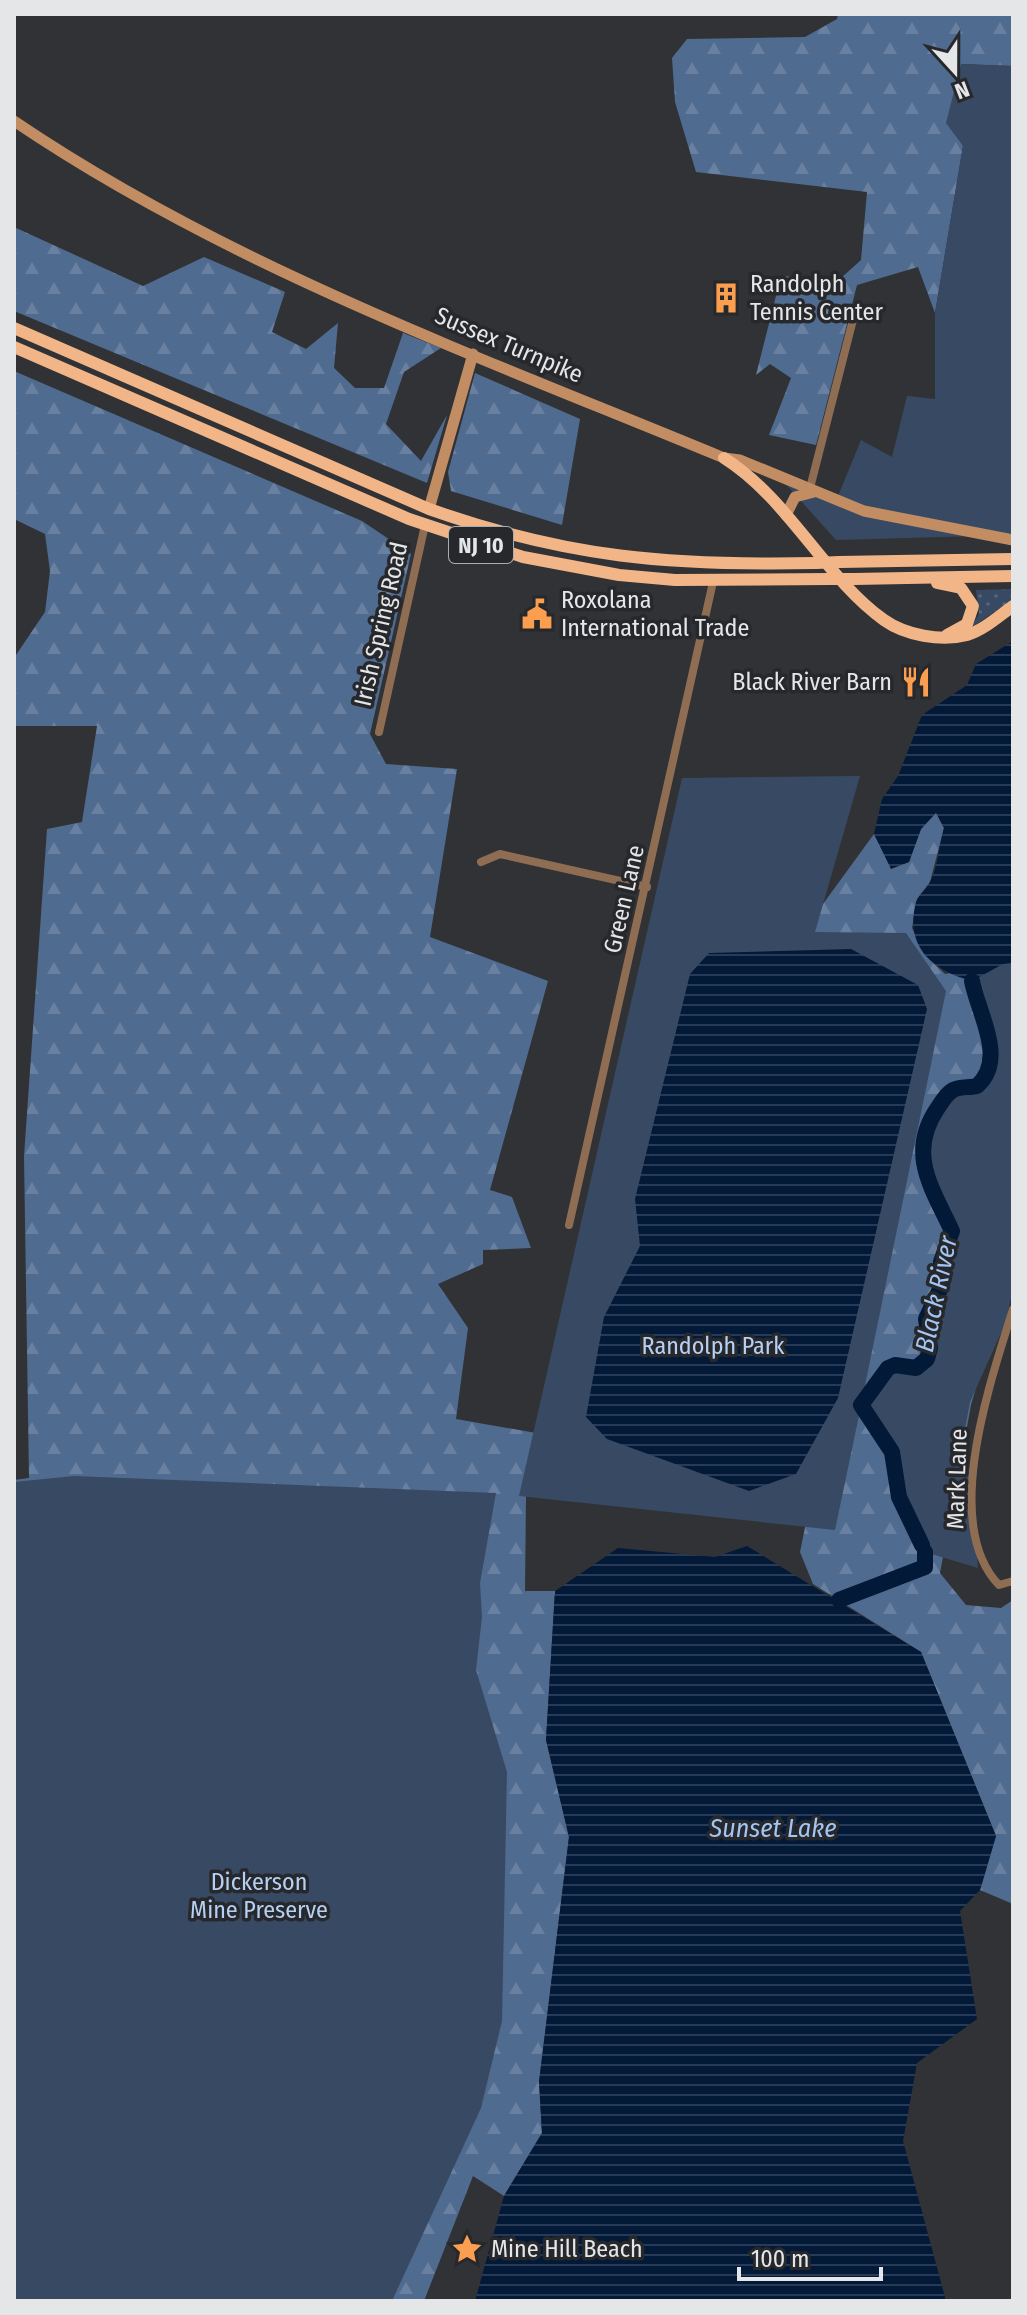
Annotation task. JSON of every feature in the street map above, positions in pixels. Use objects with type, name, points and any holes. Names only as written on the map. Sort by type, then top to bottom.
[{"type":"highway","name":"NJ 10","points":[[14,328],[429,509],[496,531],[605,556],[695,564],[1013,559]]},
{"type":"highway","name":"NJ 10","points":[[14,347],[425,525],[556,565],[619,575],[713,582],[1013,576]]},
{"type":"highway","points":[[724,458],[758,484],[876,614],[902,630],[956,637],[977,631],[1013,606]]},
{"type":"highway","points":[[907,578],[957,586],[971,598],[973,610],[967,624],[940,636]]},
{"type":"main road","name":"Sussex Turnpike","points":[[14,121],[123,192],[205,235],[473,354],[724,458],[740,460],[889,518],[1013,540]]},
{"type":"main road","points":[[429,509],[473,354]]},
{"type":"main road","points":[[786,515],[795,497],[812,490]]},
{"type":"street","points":[[812,490],[856,308]]},
{"type":"street","name":"Irish Spring Road","points":[[379,732],[425,525]]},
{"type":"street","name":"Green Lane","points":[[569,1225],[713,582]]},
{"type":"street","points":[[481,862],[500,854],[647,887]]},
{"type":"street","name":"Mark Lane","points":[[1013,1309],[978,1422],[973,1501],[976,1551],[984,1569],[999,1585],[1013,1581]]},
{"type":"green space","points":[[838,14],[1013,14],[1013,66],[961,64],[963,146],[935,313],[918,267],[857,285],[816,445],[769,435],[791,378],[770,364],[756,375],[781,276],[840,279],[861,260],[867,192],[696,172],[675,102],[672,58],[687,39],[805,37],[837,19]]},
{"type":"green space","points":[[961,64],[1013,66],[1013,535],[836,540],[784,482],[836,501],[861,440],[892,457],[907,396],[935,399],[935,313],[963,146],[946,123]]},
{"type":"green space","points":[[14,227],[143,286],[204,257],[285,292],[272,332],[306,349],[338,323],[334,368],[355,388],[384,388],[403,333],[441,348],[404,372],[386,424],[421,461],[447,415],[427,483],[14,311]]},
{"type":"green space","points":[[14,371],[362,521],[411,554],[370,734],[386,764],[457,769],[430,937],[548,981],[490,1190],[512,1197],[531,1248],[483,1250],[483,1264],[438,1284],[468,1328],[456,1419],[536,1433],[526,1494],[525,1591],[555,1591],[546,1740],[569,1837],[539,2082],[542,2133],[504,2196],[473,2176],[424,2301],[14,2301],[14,1480],[29,1478],[24,1156],[47,829],[82,822],[97,726],[14,726],[14,658],[45,612],[50,571],[45,534],[14,519]]},
{"type":"green space","points":[[475,373],[580,419],[562,525],[451,491],[448,472]]},
{"type":"green space","points":[[1013,589],[1013,599],[971,628],[979,614],[976,590]]},
{"type":"green space","name":"Randolph Park","points":[[860,776],[815,932],[906,933],[946,991],[862,1400],[888,1368],[895,1365],[916,1368],[927,1359],[930,1348],[926,1319],[942,1285],[941,1262],[952,1231],[926,1171],[924,1141],[928,1125],[946,1096],[956,1089],[977,1086],[986,1075],[990,1062],[988,1035],[972,981],[981,976],[1013,863],[1013,1289],[1005,1324],[970,1402],[965,1429],[978,1568],[925,1552],[899,1497],[892,1452],[861,1406],[835,1530],[519,1496],[682,778]]},
{"type":"green space","points":[[936,812],[944,828],[930,882],[917,899],[912,928],[924,954],[945,974],[1003,964],[1013,1113],[1013,1262],[971,1405],[940,1573],[966,1605],[1001,1608],[1013,1600],[1013,1904],[980,1890],[996,1836],[921,1652],[813,1584],[800,1552],[812,1493],[804,930],[874,834],[892,868],[909,862],[921,829]]},
{"type":"green space","name":"Dickerson Mine Preserve","points":[[74,1476],[496,1493],[480,1583],[482,1617],[476,1670],[507,1772],[502,2021],[481,2108],[392,2301],[14,2301],[14,1482]]},
{"type":"water","points":[[1013,641],[1013,963],[1003,964],[972,981],[945,971],[934,963],[925,955],[914,932],[916,902],[933,876],[944,828],[936,813],[921,829],[909,862],[891,869],[874,834],[882,799],[898,776],[922,715],[967,685],[976,664]]},
{"type":"water","points":[[851,949],[918,985],[927,1009],[838,1398],[796,1474],[749,1491],[607,1439],[586,1417],[604,1317],[640,1246],[635,1199],[690,974],[709,953]]},
{"type":"water","name":"Sunset Lake","points":[[747,1546],[921,1652],[996,1836],[980,1890],[960,1911],[977,2019],[917,2063],[903,2141],[946,2301],[475,2301],[504,2196],[542,2133],[539,2082],[569,1837],[546,1740],[555,1591],[618,1548],[715,1557]]},
{"type":"waterway","name":"Black River","points":[[922,1545],[899,1497],[892,1452],[861,1405],[888,1368],[895,1365],[916,1368],[927,1359],[930,1348],[926,1319],[942,1285],[941,1262],[952,1231],[926,1171],[924,1141],[928,1125],[946,1096],[956,1089],[977,1086],[986,1075],[990,1062],[988,1035],[972,981]]},
{"type":"waterway","name":"Black River","points":[[839,1600],[925,1567],[925,1552]]},
{"type":"place","name":"Randolph Tennis Center","points":[[726,298]]},
{"type":"place","name":"Roxolana International Trade","points":[[537,614]]},
{"type":"place","name":"Black River Barn","points":[[916,682]]},
{"type":"place","name":"Mine Hill Beach","points":[[467,2249]]}]
